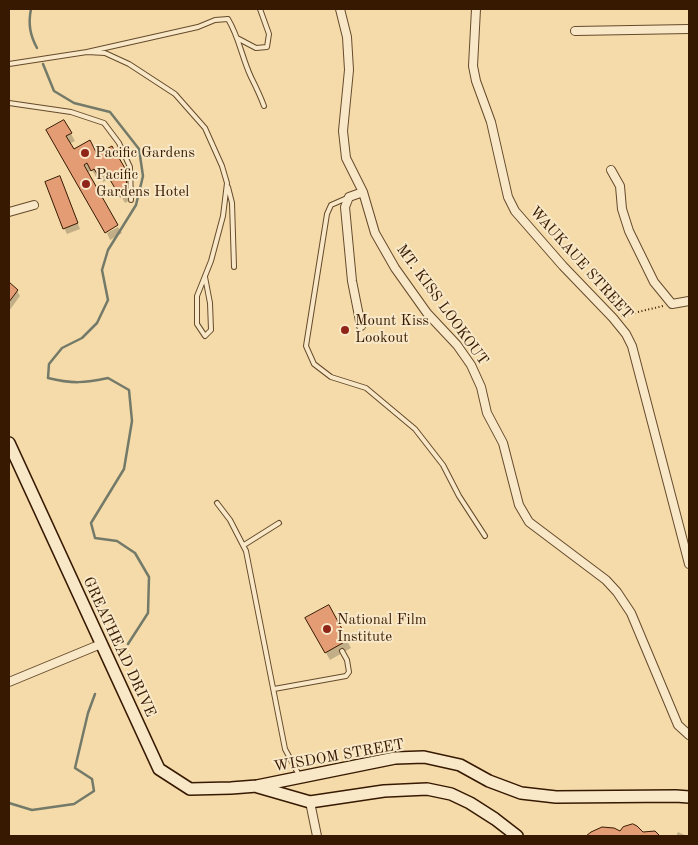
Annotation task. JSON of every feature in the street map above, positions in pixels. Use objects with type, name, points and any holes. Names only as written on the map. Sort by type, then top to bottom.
[{"type":"street","name":"MT. KISS LOOKOUT","points":[[340,9],[347,37],[349,70],[343,130],[346,158],[363,192],[375,233],[395,268],[427,313],[457,345],[471,365],[481,387],[487,413],[504,443],[519,505],[529,522],[606,580],[617,592],[631,613],[678,725],[689,736]]},
{"type":"street","name":"WAUKAUE STREET","points":[[476,9],[473,66],[476,81],[491,122],[508,197],[515,211],[613,318],[626,334],[632,346],[689,564]]},
{"type":"street","points":[[575,31],[689,29]]},
{"type":"street","points":[[611,170],[620,186],[622,209],[629,231],[654,282],[672,304],[689,302]]},
{"type":"street","points":[[361,326],[352,281],[345,207],[349,198],[363,192]]},
{"type":"street","points":[[9,212],[34,206]]},
{"type":"street","name":"GREATHEAD DRIVE","points":[[9,443],[159,769],[190,789],[257,786]]},
{"type":"street","points":[[9,682],[101,644]]},
{"type":"street","name":"WISDOM STREET","points":[[257,786],[395,758],[424,757],[460,765],[489,781],[521,793],[556,797],[676,796],[689,798]]},
{"type":"street","points":[[257,786],[310,802],[384,791],[427,790],[451,794],[470,803],[517,836]]},
{"type":"street","points":[[310,802],[317,836]]},
{"type":"lane","points":[[237,38],[256,48],[267,47],[268,34],[260,9]]},
{"type":"lane","points":[[9,64],[88,52],[198,27],[215,20],[228,19],[264,106]]},
{"type":"lane","points":[[88,52],[105,53],[129,64],[174,94],[205,128],[222,166],[232,204],[234,267]]},
{"type":"lane","points":[[9,103],[71,112],[104,123],[119,143],[130,167],[132,193],[130,200]]},
{"type":"lane","points":[[205,277],[210,303],[211,330],[205,336],[196,324],[197,296],[211,261],[223,216],[227,183]]},
{"type":"lane","points":[[349,198],[331,205],[326,214],[306,346],[314,364],[331,377],[366,388],[416,429],[443,465],[458,496],[485,536]]},
{"type":"lane","points":[[217,503],[230,520],[246,551],[285,749],[300,777]]},
{"type":"lane","points":[[244,545],[279,523]]},
{"type":"lane","points":[[274,689],[346,676],[349,672],[347,660],[342,651]]},
{"type":"path","points":[[613,318],[672,304]]},
{"type":"building","name":"Pacific Gardens Hotel","points":[[64,120],[72,133],[66,136],[74,149],[90,140],[97,154],[112,146],[126,170],[127,193],[120,197],[105,171],[98,175],[94,169],[91,171],[87,163],[84,165],[118,225],[105,233],[46,130]]},
{"type":"building","points":[[60,176],[78,223],[63,229],[45,182]]},
{"type":"building","points":[[9,282],[18,290],[9,302]]},
{"type":"building","name":"National Film Institute","points":[[329,605],[348,640],[325,653],[305,618]]},
{"type":"building","points":[[633,824],[643,832],[655,831],[660,836],[586,836],[602,827],[614,828],[620,831],[623,827]]},
{"type":"waterway","points":[[31,9],[30,29],[37,48]]},
{"type":"waterway","points":[[43,64],[54,91],[74,103],[110,112],[139,149],[143,176],[136,205],[108,250],[102,270],[108,300],[97,323],[82,338],[62,348],[49,364],[48,378],[78,382],[108,378],[129,390],[132,421],[124,469],[91,523],[95,538],[117,541],[135,553],[149,577],[148,613],[128,644]]},
{"type":"waterway","points":[[9,803],[32,810],[74,804],[94,791],[92,779],[75,768],[88,713],[95,694]]},
{"type":"place","name":"Pacific Gardens","points":[[85,153]]},
{"type":"place","name":"Pacific Gardens Hotel","points":[[86,184]]},
{"type":"place","name":"Mount Kiss Lookout","points":[[345,330]]},
{"type":"place","name":"National Film Institute","points":[[327,629]]}]
